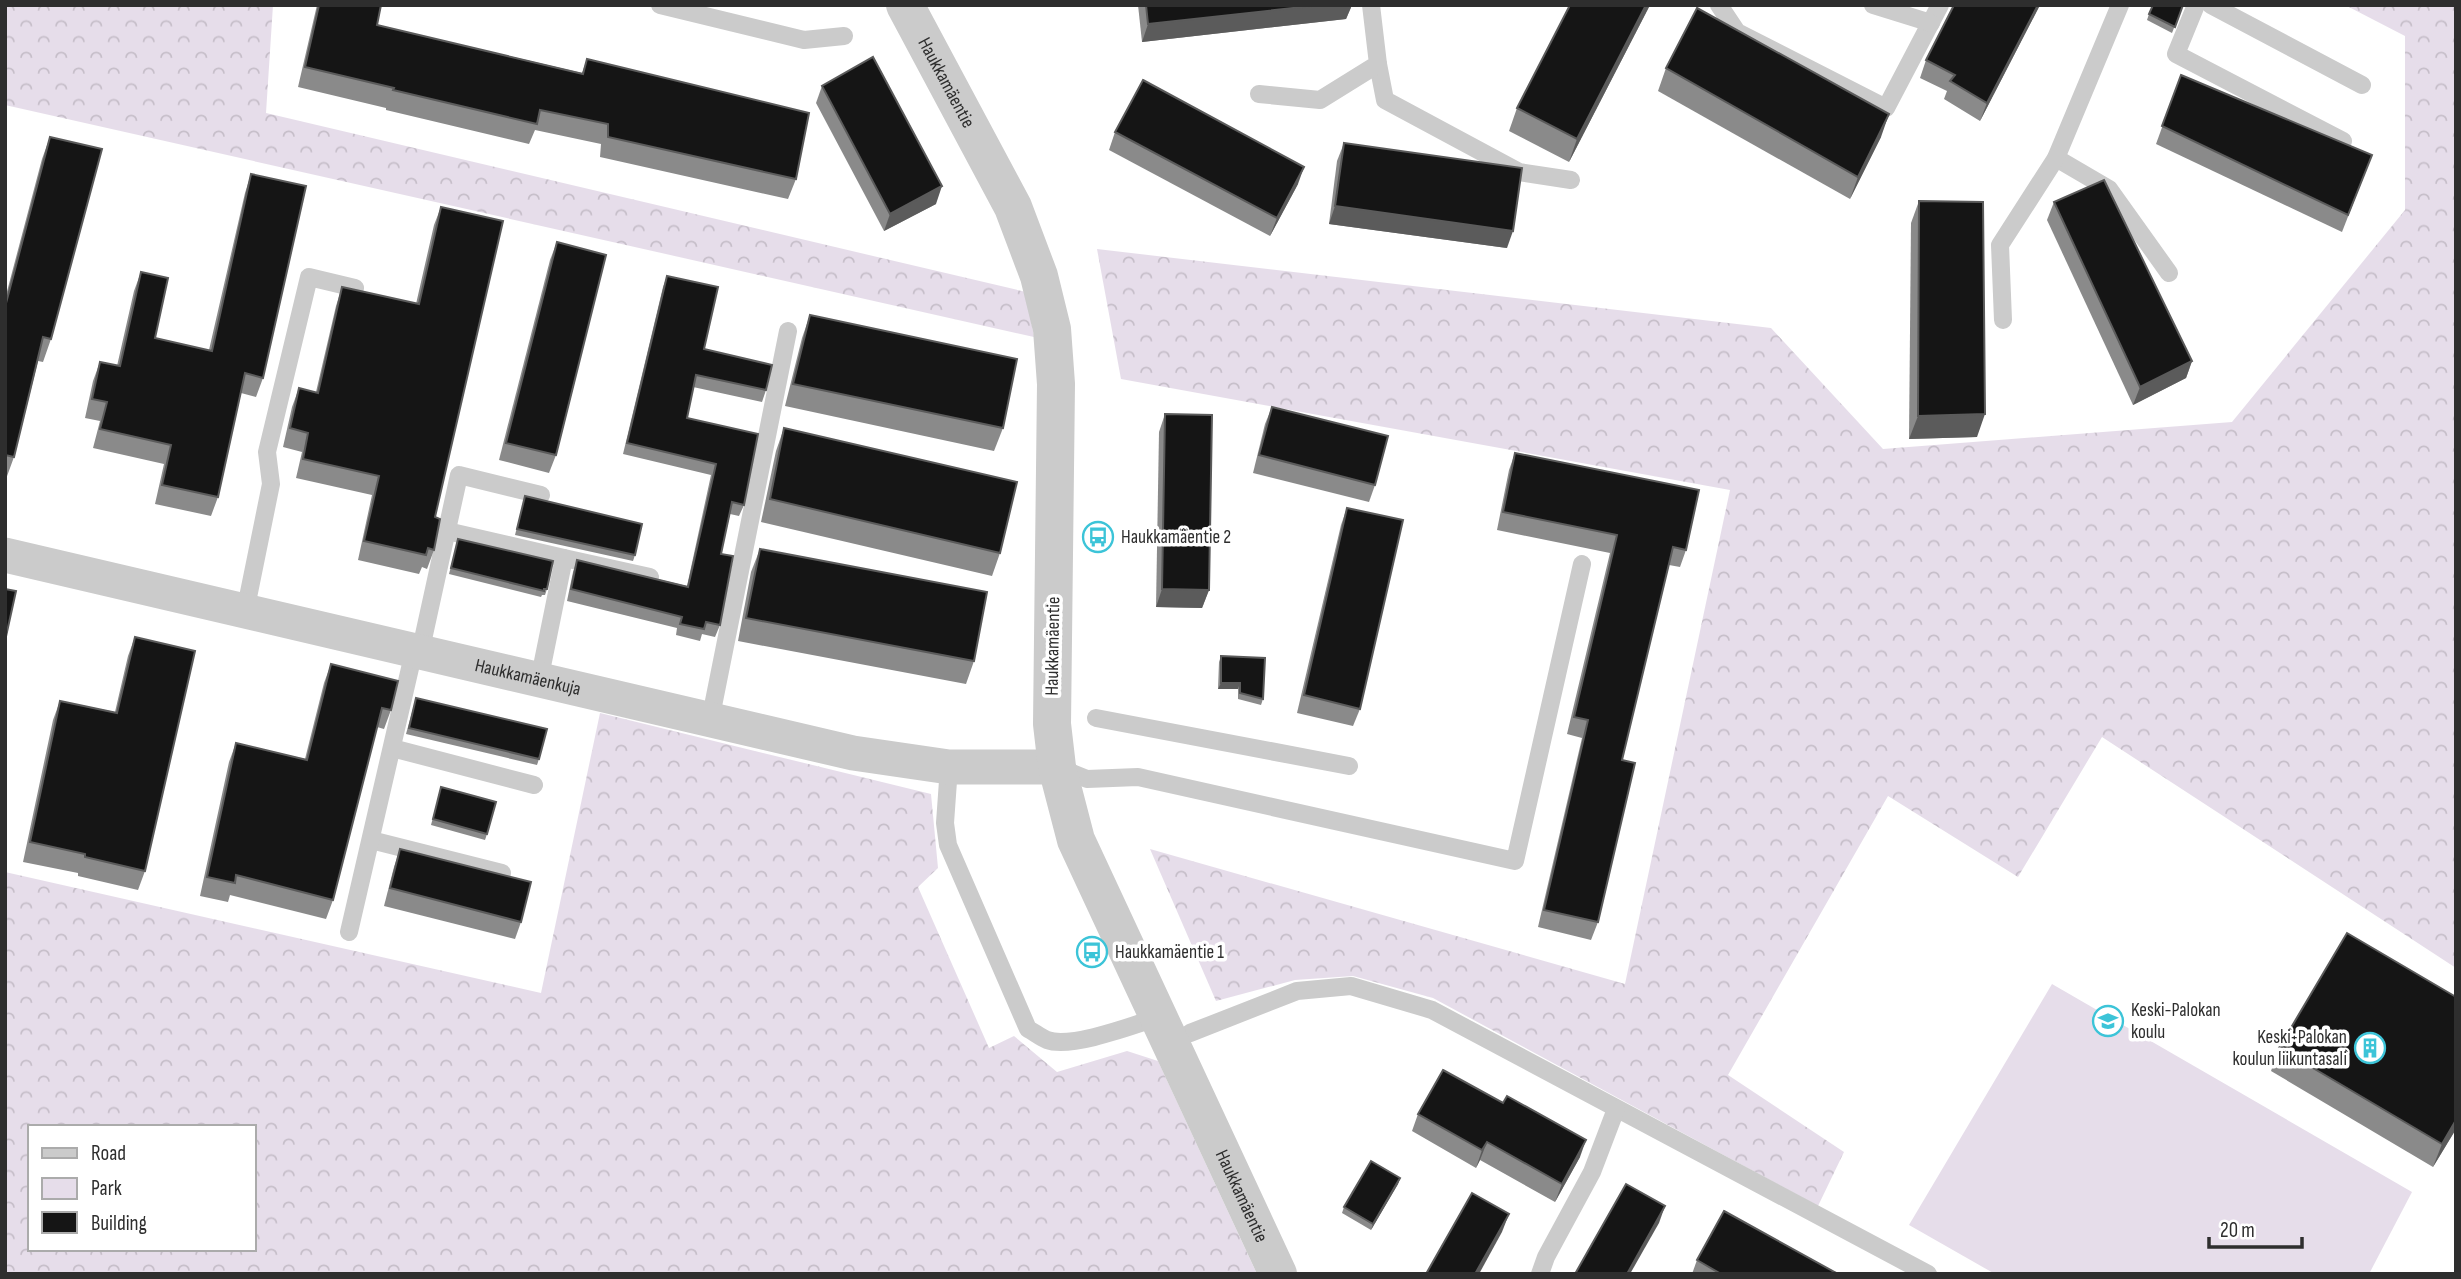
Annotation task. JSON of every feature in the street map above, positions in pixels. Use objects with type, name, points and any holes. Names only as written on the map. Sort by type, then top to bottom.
[{"type":"street","name":"Haukkamäentie","points":[[905,5],[1013,206],[1040,276],[1052,329],[1056,384],[1052,724],[1057,767],[1076,840],[1174,1025],[1278,1274]]},
{"type":"street","name":"Haukkamäenkuja","points":[[5,555],[853,753],[949,767],[1057,767]]},
{"type":"lane","points":[[660,5],[714,12],[804,40],[844,36]]},
{"type":"lane","points":[[1371,5],[1385,100],[1519,172],[1571,180]]},
{"type":"lane","points":[[1719,5],[1737,32],[1886,108],[1940,5]]},
{"type":"lane","points":[[1873,5],[1931,23]]},
{"type":"lane","points":[[2003,320],[2000,245],[2056,158],[2120,5]]},
{"type":"lane","points":[[2196,5],[2176,54],[2343,141]]},
{"type":"lane","points":[[2211,5],[2362,85]]},
{"type":"lane","points":[[1259,94],[1320,100],[1378,64]]},
{"type":"lane","points":[[2056,158],[2109,189],[2169,273]]},
{"type":"lane","points":[[245,612],[271,484],[267,452],[309,278],[355,288]]},
{"type":"lane","points":[[710,721],[788,331]]},
{"type":"lane","points":[[349,932],[459,475],[541,495]]},
{"type":"lane","points":[[447,531],[650,577]]},
{"type":"lane","points":[[539,681],[564,558]]},
{"type":"lane","points":[[1057,767],[1087,779],[1138,777],[1515,862],[1582,564]]},
{"type":"lane","points":[[1096,718],[1349,766]]},
{"type":"lane","points":[[392,748],[534,785]]},
{"type":"lane","points":[[949,767],[945,823],[948,845],[1028,1029],[1048,1041],[1059,1042],[1174,1025],[1297,991],[1350,986],[1432,1010],[1928,1274]]},
{"type":"lane","points":[[370,839],[502,873]]},
{"type":"lane","points":[[1541,1274],[1546,1257],[1592,1172],[1616,1109]]},
{"type":"green space","points":[[5,5],[273,5],[266,113],[1026,292],[1034,337],[5,105]]},
{"type":"green space","points":[[2345,5],[2456,5],[2456,968],[2102,737],[2018,877],[1888,796],[1728,1075],[1844,1152],[1818,1206],[1433,998],[1353,976],[1295,980],[1216,1001],[1150,849],[1625,984],[1730,490],[1121,379],[1097,249],[1771,328],[1883,449],[2232,422],[2405,210],[2405,36]]},
{"type":"green space","points":[[600,713],[931,794],[938,868],[918,887],[989,1048],[1014,1036],[1057,1072],[1127,1051],[1158,1061],[1257,1274],[5,1274],[5,872],[541,993]]},
{"type":"green space","points":[[2052,984],[2412,1192],[2369,1274],[1995,1274],[1909,1225]]},
{"type":"building","points":[[319,5],[381,5],[377,25],[583,74],[587,59],[809,113],[796,179],[608,137],[608,124],[540,110],[537,124],[305,67]]},
{"type":"building","points":[[1146,5],[1321,5],[1148,24]]},
{"type":"building","points":[[1570,5],[1646,5],[1577,139],[1517,108]]},
{"type":"building","points":[[1954,5],[2038,5],[1987,103],[1950,81],[1955,75],[1926,60]]},
{"type":"building","points":[[2153,5],[2183,5],[2175,27],[2149,14]]},
{"type":"building","points":[[1697,8],[1889,114],[1858,177],[1666,68]]},
{"type":"building","points":[[873,57],[942,186],[890,214],[822,86]]},
{"type":"building","points":[[2181,75],[2372,155],[2348,215],[2162,126]]},
{"type":"building","points":[[1143,80],[1304,167],[1277,218],[1115,132]]},
{"type":"building","points":[[50,137],[102,149],[51,339],[43,337],[14,457],[5,455],[5,307]]},
{"type":"building","points":[[1344,143],[1522,168],[1513,231],[1335,206]]},
{"type":"building","points":[[251,174],[306,186],[263,378],[245,373],[218,497],[162,485],[171,445],[100,429],[107,402],[92,399],[100,362],[120,366],[141,272],[168,278],[155,338],[212,351]]},
{"type":"building","points":[[2104,180],[2192,361],[2140,387],[2054,202]]},
{"type":"building","points":[[1919,201],[1983,202],[1985,414],[1918,416]]},
{"type":"building","points":[[441,207],[503,221],[435,517],[440,519],[434,550],[428,548],[426,555],[364,541],[379,476],[303,459],[308,433],[290,428],[299,388],[318,393],[342,287],[419,304]]},
{"type":"building","points":[[557,242],[606,255],[556,455],[506,443]]},
{"type":"building","points":[[667,276],[718,287],[704,349],[772,365],[766,390],[696,375],[687,418],[758,434],[744,505],[732,502],[721,554],[733,556],[720,625],[706,622],[704,629],[680,624],[682,617],[571,589],[577,560],[688,587],[716,464],[627,443]]},
{"type":"building","points":[[810,315],[1017,359],[1003,428],[793,384]]},
{"type":"building","points":[[1272,407],[1388,436],[1375,485],[1259,455]]},
{"type":"building","points":[[1165,414],[1212,415],[1209,590],[1162,589]]},
{"type":"building","points":[[784,428],[1017,482],[1000,553],[770,499]]},
{"type":"building","points":[[1515,453],[1699,490],[1686,550],[1673,547],[1622,760],[1635,763],[1598,922],[1544,910],[1588,720],[1574,717],[1617,535],[1503,512]]},
{"type":"building","points":[[525,496],[642,524],[635,555],[517,529]]},
{"type":"building","points":[[1347,508],[1403,520],[1360,709],[1304,695]]},
{"type":"building","points":[[458,539],[553,561],[547,589],[544,591],[451,568]]},
{"type":"building","points":[[760,549],[987,592],[974,661],[746,618]]},
{"type":"building","points":[[5,589],[16,591],[5,641]]},
{"type":"building","points":[[135,637],[195,651],[145,871],[30,842],[60,701],[117,713]]},
{"type":"building","points":[[1221,656],[1265,658],[1263,699],[1240,693],[1240,683],[1221,683]]},
{"type":"building","points":[[331,664],[398,681],[391,710],[382,708],[333,900],[236,875],[235,883],[207,877],[236,743],[307,760]]},
{"type":"building","points":[[416,698],[547,729],[539,759],[409,728]]},
{"type":"building","points":[[441,787],[496,802],[487,834],[433,819]]},
{"type":"building","points":[[400,849],[531,882],[521,922],[390,888]]},
{"type":"building","name":"Keski-Palokan koulun liikuntasali","points":[[2347,933],[2456,997],[2456,1120],[2442,1144],[2279,1048]]},
{"type":"building","points":[[1443,1070],[1503,1103],[1507,1096],[1586,1140],[1562,1184],[1487,1142],[1482,1150],[1418,1114]]},
{"type":"building","points":[[1371,1161],[1400,1178],[1373,1224],[1344,1207]]},
{"type":"building","points":[[1626,1184],[1665,1206],[1627,1274],[1575,1274]]},
{"type":"building","points":[[1472,1193],[1509,1214],[1475,1274],[1426,1274]]},
{"type":"building","points":[[1724,1211],[1838,1274],[1721,1274],[1697,1260]]},
{"type":"place","name":"Haukkamäentie 2","points":[[1098,537]]},
{"type":"place","name":"Haukkamäentie 1","points":[[1092,952]]},
{"type":"place","name":"Keski-Palokan koulu","points":[[2108,1021]]},
{"type":"place","name":"Keski-Palokan koulun liikuntasali","points":[[2370,1048]]}]
